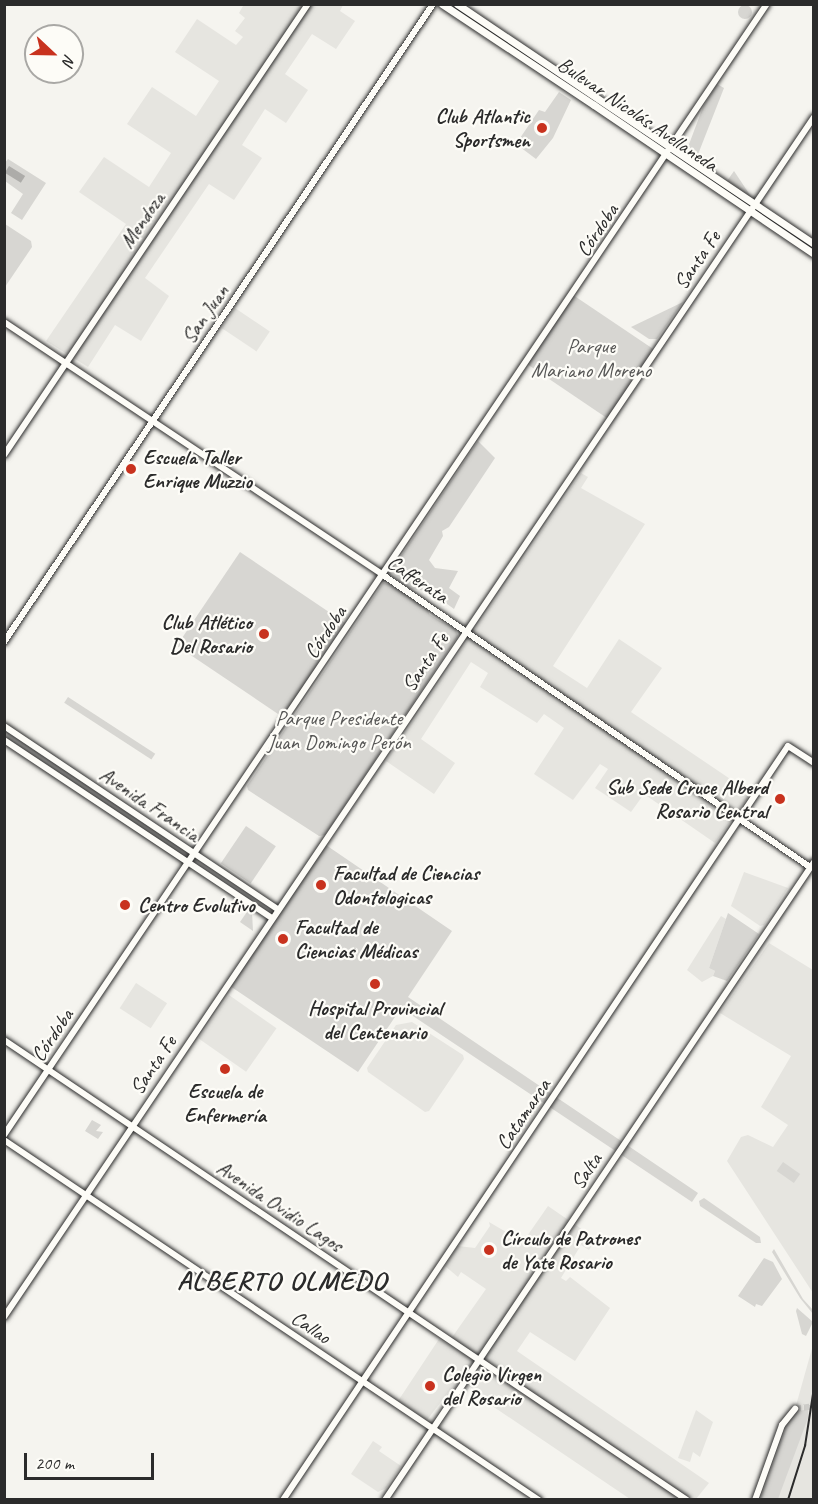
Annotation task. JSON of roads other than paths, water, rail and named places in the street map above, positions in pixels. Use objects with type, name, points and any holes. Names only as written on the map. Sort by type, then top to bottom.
[{"type":"main road","name":"Mendoza","points":[[4,455],[308,4]]},
{"type":"main road","name":"San Juan","points":[[4,642],[433,4]]},
{"type":"main road","name":"Bulevar Nicolás Avellaneda","points":[[442,4],[670,151]]},
{"type":"main road","name":"Bulevar Nicolás Avellaneda","points":[[457,4],[753,207],[813,244]]},
{"type":"main road","name":"Córdoba","points":[[4,1135],[768,4]]},
{"type":"main road","name":"Santa Fe","points":[[4,1317],[813,117]]},
{"type":"main road","name":"Bulevar Nicolás Avellaneda","points":[[753,207],[813,254]]},
{"type":"main road","name":"Cafferata","points":[[4,322],[383,575],[739,818],[812,864]]},
{"type":"main road","name":"Avenida Francia","points":[[4,726],[278,909]]},
{"type":"main road","name":"Avenida Francia","points":[[4,740],[272,918]]},
{"type":"main road","name":"Catamarca","points":[[283,1500],[788,746],[813,763]]},
{"type":"main road","name":"Salta","points":[[385,1500],[812,864]]},
{"type":"main road","name":"Avenida Ovidio Lagos","points":[[4,1040],[687,1500]]},
{"type":"main road","name":"Callao","points":[[4,1140],[539,1500]]},
{"type":"main road","points":[[755,1500],[782,1425],[795,1409]]},
{"type":"tunnel","points":[[795,1409],[814,1406]]},
{"type":"railway","points":[[788,1500],[805,1446],[814,1388]]},
{"type":"place","name":"Club Atlantic Sportsmen","points":[[542,128]]},
{"type":"place","name":"Escuela Taller Enrique Muzzio","points":[[131,469]]},
{"type":"place","name":"Club Atlético Del Rosario","points":[[264,634]]},
{"type":"place","name":"Sub Sede Cruce Alberd Rosario Central","points":[[780,799]]},
{"type":"place","name":"Facultad de Ciencias Odontologicas","points":[[321,885]]},
{"type":"place","name":"Centro Evolutivo","points":[[125,905]]},
{"type":"place","name":"Facultad de Ciencias Médicas","points":[[283,939]]},
{"type":"place","name":"Hospital Provincial del Centenario","points":[[375,984]]},
{"type":"place","name":"Escuela de Enfermería","points":[[225,1069]]},
{"type":"place","name":"Círculo de Patrones de Yate Rosario","points":[[489,1250]]},
{"type":"place","name":"Colegio Virgen del Rosario","points":[[430,1386]]},
{"type":"district","name":"ALBERTO OLMEDO","points":[[282,1281]]},
{"type":"park label","name":"Parque Mariano Moreno","points":[[591,358]]},
{"type":"park label","name":"Parque Presidente Juan Domingo Perón","points":[[339,730]]}]
